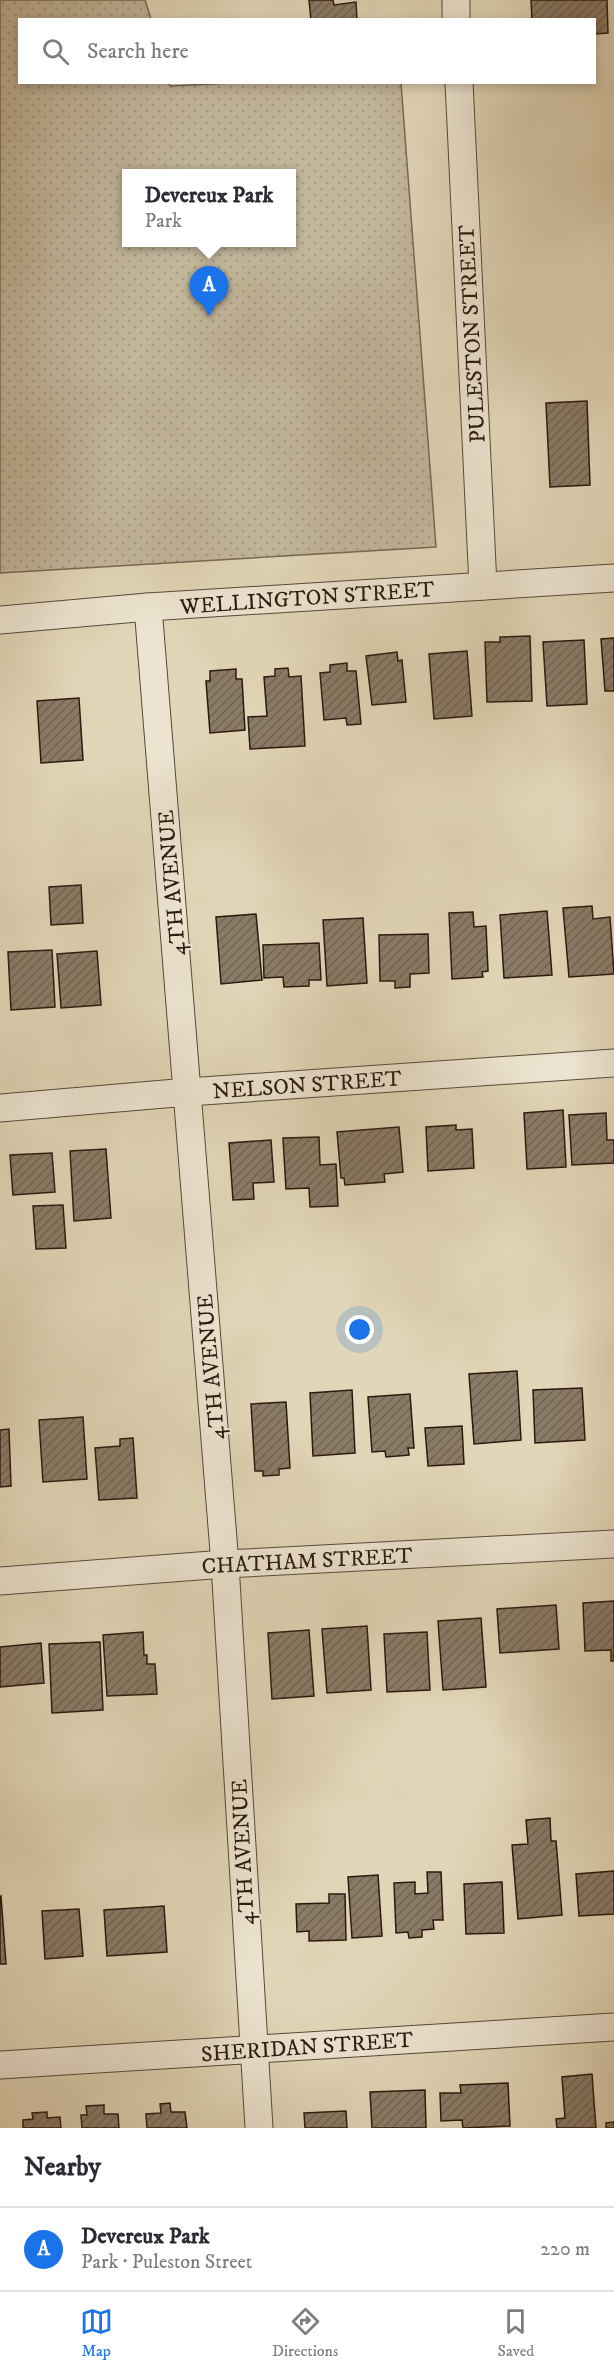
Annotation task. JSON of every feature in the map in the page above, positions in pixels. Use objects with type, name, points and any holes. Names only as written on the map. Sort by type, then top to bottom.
[{"type":"street","points":[[456,0],[456,18]]},
{"type":"street","name":"PULESTON STREET","points":[[459,84],[483,586]]},
{"type":"street","name":"WELLINGTON STREET","points":[[0,620],[148,607],[614,578]]},
{"type":"street","name":"4TH AVENUE","points":[[148,607],[225,1564],[259,2128]]},
{"type":"street","name":"NELSON STREET","points":[[0,1108],[188,1092],[614,1063]]},
{"type":"street","name":"CHATHAM STREET","points":[[0,1581],[225,1564],[614,1544]]},
{"type":"street","name":"SHERIDAN STREET","points":[[0,2065],[614,2027]]},
{"type":"shaded area","points":[[0,0],[145,0],[151,18],[18,18],[18,84],[169,84],[170,86],[401,84],[436,547],[0,573]]},
{"type":"building","points":[[309,0],[333,0],[334,5],[356,2],[357,18],[311,18]]},
{"type":"building","points":[[531,0],[607,0],[608,33],[596,34],[596,18],[532,18]]},
{"type":"building","points":[[587,401],[590,485],[550,487],[546,403]]},
{"type":"building","points":[[530,636],[532,701],[487,702],[485,642],[500,642],[500,637]]},
{"type":"building","points":[[614,638],[614,691],[605,691],[601,639]]},
{"type":"building","points":[[584,640],[587,704],[547,706],[543,642]]},
{"type":"building","points":[[467,651],[472,716],[434,719],[429,654]]},
{"type":"building","points":[[397,652],[398,661],[402,660],[406,702],[372,705],[366,656]]},
{"type":"building","points":[[347,663],[347,671],[356,671],[361,724],[347,725],[346,718],[324,720],[320,673],[330,672],[330,665]]},
{"type":"building","points":[[288,668],[289,677],[301,676],[305,746],[250,749],[248,717],[267,716],[264,677],[275,676],[275,669]]},
{"type":"building","points":[[236,669],[236,679],[242,679],[245,730],[210,733],[206,681],[210,681],[210,671]]},
{"type":"building","points":[[79,698],[83,760],[41,763],[37,701]]},
{"type":"building","points":[[81,885],[83,923],[51,925],[49,887]]},
{"type":"building","points":[[592,906],[593,919],[610,917],[614,974],[569,977],[563,908]]},
{"type":"building","points":[[547,911],[552,975],[504,978],[500,915]]},
{"type":"building","points":[[473,912],[474,927],[486,926],[488,971],[482,972],[483,977],[452,979],[449,913]]},
{"type":"building","points":[[256,914],[262,980],[221,984],[216,917]]},
{"type":"building","points":[[363,918],[367,983],[327,986],[323,920]]},
{"type":"building","points":[[428,934],[429,973],[410,974],[410,987],[395,988],[395,981],[380,981],[379,935]]},
{"type":"building","points":[[319,943],[321,980],[309,980],[309,986],[284,987],[283,977],[264,978],[263,945]]},
{"type":"building","points":[[52,950],[55,1007],[11,1010],[8,952]]},
{"type":"building","points":[[97,951],[101,1005],[61,1008],[57,954]]},
{"type":"building","points":[[563,1110],[566,1167],[527,1169],[524,1113]]},
{"type":"building","points":[[606,1113],[607,1140],[614,1140],[614,1163],[572,1165],[569,1115]]},
{"type":"building","points":[[456,1125],[456,1130],[472,1129],[474,1168],[428,1171],[426,1127]]},
{"type":"building","points":[[399,1127],[403,1172],[384,1174],[385,1182],[345,1185],[344,1178],[341,1178],[337,1132]]},
{"type":"building","points":[[319,1137],[320,1165],[336,1164],[338,1206],[310,1207],[309,1188],[286,1189],[283,1138]]},
{"type":"building","points":[[271,1140],[274,1182],[253,1183],[254,1199],[233,1200],[229,1143]]},
{"type":"building","points":[[106,1149],[111,1218],[74,1221],[70,1151]]},
{"type":"building","points":[[52,1153],[55,1192],[13,1195],[10,1155]]},
{"type":"building","points":[[63,1205],[66,1248],[36,1249],[33,1206]]},
{"type":"building","points":[[517,1371],[521,1440],[474,1444],[469,1374]]},
{"type":"building","points":[[582,1388],[585,1440],[535,1443],[533,1390]]},
{"type":"building","points":[[352,1390],[355,1453],[313,1456],[310,1393]]},
{"type":"building","points":[[410,1394],[414,1448],[408,1448],[409,1455],[386,1457],[385,1451],[372,1452],[368,1397]]},
{"type":"building","points":[[286,1402],[290,1468],[279,1469],[279,1475],[263,1476],[263,1471],[255,1471],[251,1404]]},
{"type":"building","points":[[83,1417],[87,1479],[43,1482],[39,1420]]},
{"type":"building","points":[[462,1426],[464,1464],[428,1466],[425,1428]]},
{"type":"building","points":[[9,1429],[11,1486],[0,1487],[0,1430]]},
{"type":"building","points":[[133,1438],[137,1498],[99,1500],[95,1448],[120,1446],[120,1439]]},
{"type":"building","points":[[614,1601],[614,1661],[611,1661],[611,1650],[585,1651],[583,1603]]},
{"type":"building","points":[[556,1605],[559,1649],[500,1653],[497,1609]]},
{"type":"building","points":[[481,1618],[486,1687],[443,1690],[438,1621]]},
{"type":"building","points":[[367,1626],[371,1690],[327,1693],[322,1629]]},
{"type":"building","points":[[309,1630],[314,1696],[272,1699],[268,1633]]},
{"type":"building","points":[[143,1632],[144,1655],[147,1655],[147,1664],[155,1664],[157,1694],[107,1696],[103,1635]]},
{"type":"building","points":[[427,1632],[430,1690],[387,1692],[384,1634]]},
{"type":"building","points":[[100,1642],[103,1710],[52,1713],[49,1644]]},
{"type":"building","points":[[41,1643],[44,1683],[0,1687],[0,1647]]},
{"type":"building","points":[[550,1818],[551,1841],[556,1841],[562,1915],[518,1919],[512,1845],[528,1844],[526,1820]]},
{"type":"building","points":[[614,1871],[614,1914],[579,1916],[576,1874]]},
{"type":"building","points":[[427,1872],[441,1872],[443,1920],[433,1920],[434,1929],[422,1930],[422,1937],[409,1938],[408,1932],[396,1933],[394,1883],[415,1882],[415,1894],[428,1893]]},
{"type":"building","points":[[378,1875],[382,1936],[352,1938],[348,1877]]},
{"type":"building","points":[[502,1882],[504,1933],[466,1934],[464,1884]]},
{"type":"building","points":[[329,1894],[345,1894],[346,1940],[309,1941],[309,1931],[297,1932],[296,1904],[329,1903]]},
{"type":"building","points":[[1,1896],[6,1964],[0,1964]]},
{"type":"building","points":[[164,1906],[167,1952],[107,1956],[104,1910]]},
{"type":"building","points":[[79,1909],[83,1956],[45,1959],[42,1911]]},
{"type":"building","points":[[592,2074],[596,2128],[557,2128],[556,2119],[565,2118],[562,2077]]},
{"type":"building","points":[[508,2083],[510,2126],[463,2128],[462,2120],[441,2121],[440,2093],[461,2093],[460,2085]]},
{"type":"building","points":[[425,2090],[426,2128],[372,2128],[370,2092]]},
{"type":"building","points":[[170,2103],[171,2112],[185,2112],[187,2128],[147,2128],[146,2114],[161,2113],[160,2104]]},
{"type":"building","points":[[104,2105],[104,2114],[118,2114],[119,2128],[82,2128],[81,2115],[87,2115],[86,2106]]},
{"type":"building","points":[[346,2111],[347,2128],[305,2128],[304,2113]]},
{"type":"building","points":[[47,2112],[47,2118],[60,2117],[61,2128],[23,2128],[23,2120],[33,2119],[32,2113]]},
{"type":"building","points":[[614,2122],[614,2128],[606,2128],[606,2123]]},
{"type":"place","name":"Devereux Park","points":[[209,316]]}]
